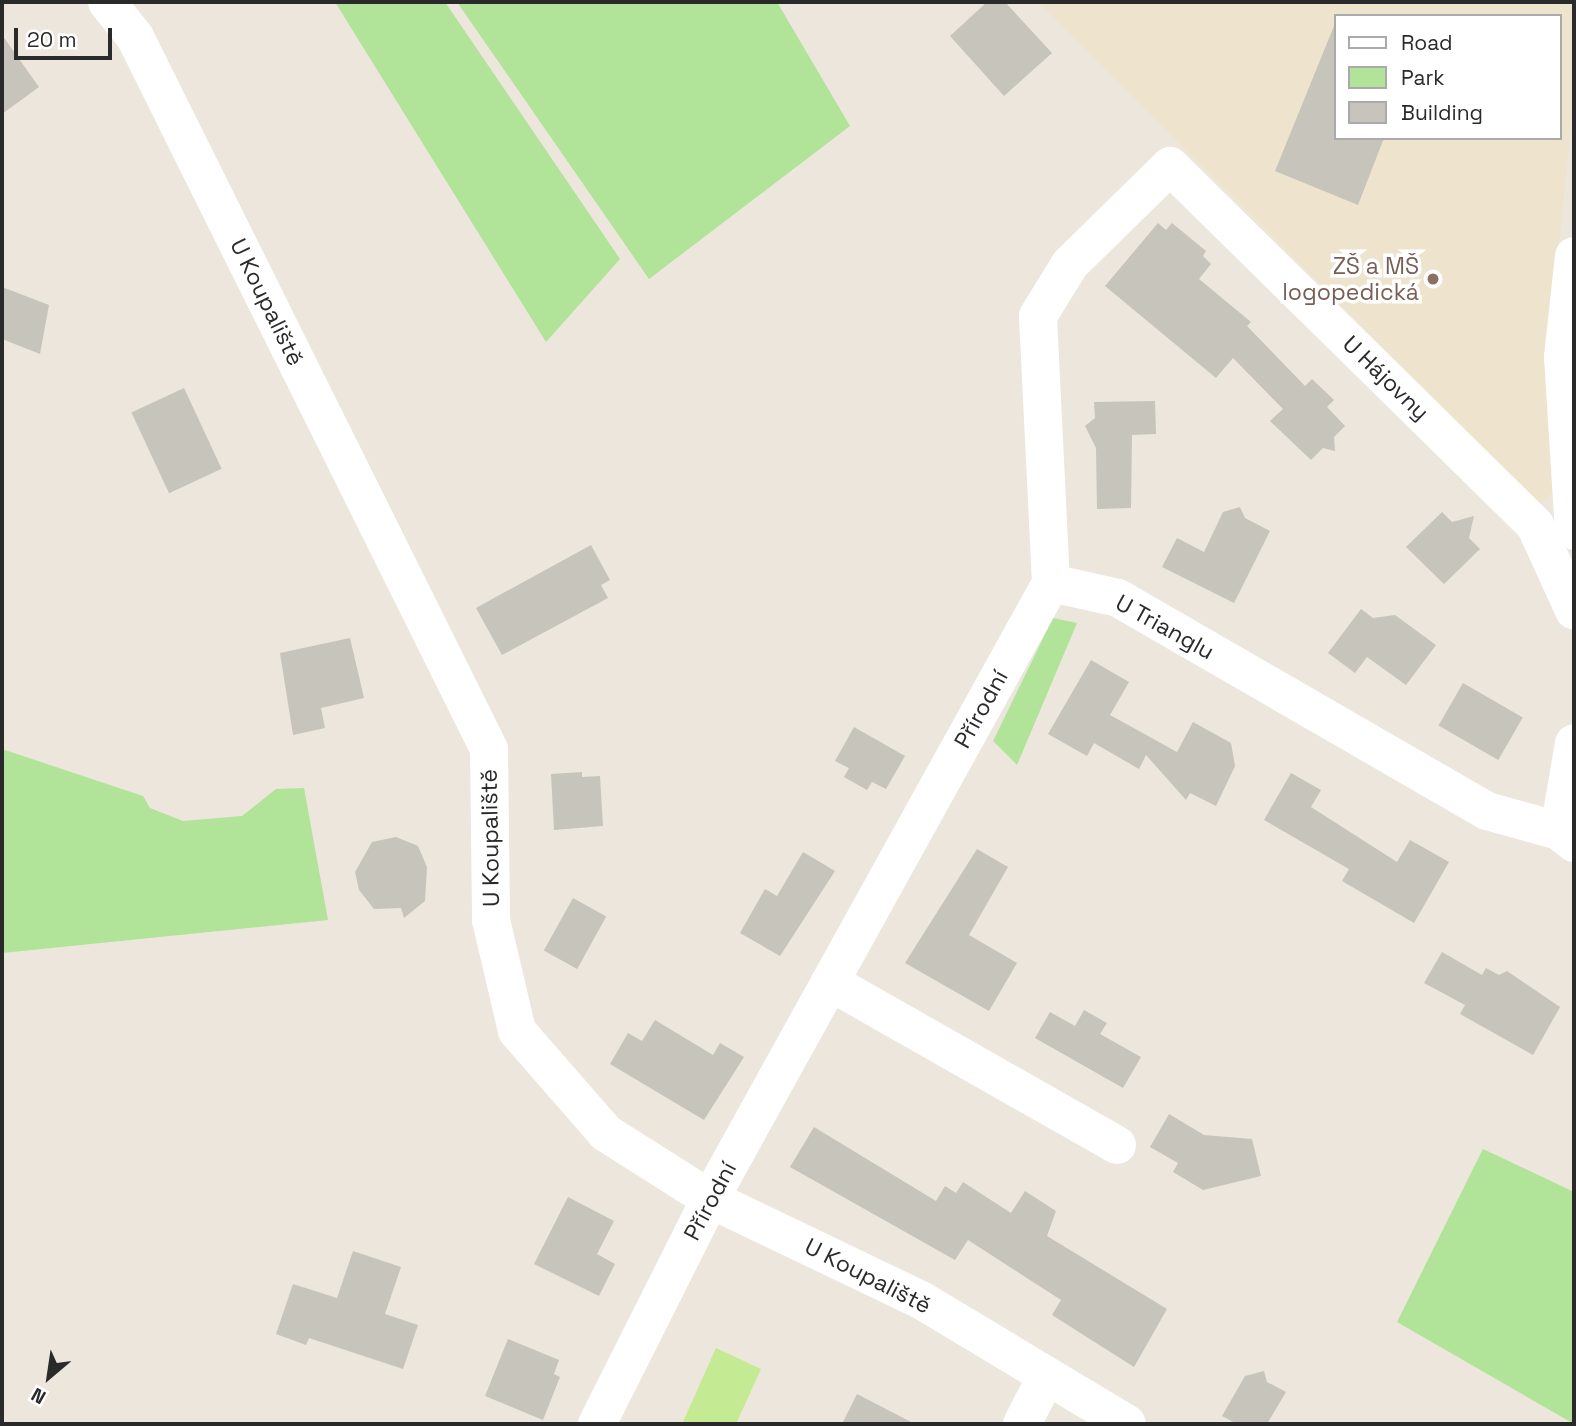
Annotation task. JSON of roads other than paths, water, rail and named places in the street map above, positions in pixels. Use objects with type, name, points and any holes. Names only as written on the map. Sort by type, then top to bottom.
[{"type":"street","name":"U Koupaliště","points":[[107,2],[135,37],[489,749],[491,920],[517,1031],[606,1133],[710,1199],[921,1300],[1045,1379],[1127,1424]]},
{"type":"street","name":"U Hájovny","points":[[1051,583],[1038,316],[1070,264],[1170,166],[1535,524],[1574,610]]},
{"type":"street","points":[[1574,256],[1563,357],[1574,531]]},
{"type":"street","name":"Přírodní","points":[[597,1424],[710,1199],[1051,583]]},
{"type":"street","name":"U Trianglu","points":[[1051,583],[1118,598],[1487,811],[1567,837]]},
{"type":"street","points":[[1567,837],[1574,743]]},
{"type":"street","points":[[830,982],[1117,1144]]},
{"type":"street","points":[[1022,1424],[1045,1379]]},
{"type":"place","name":"ZŠ a MŠ logopedická","points":[[1433,279]]}]
